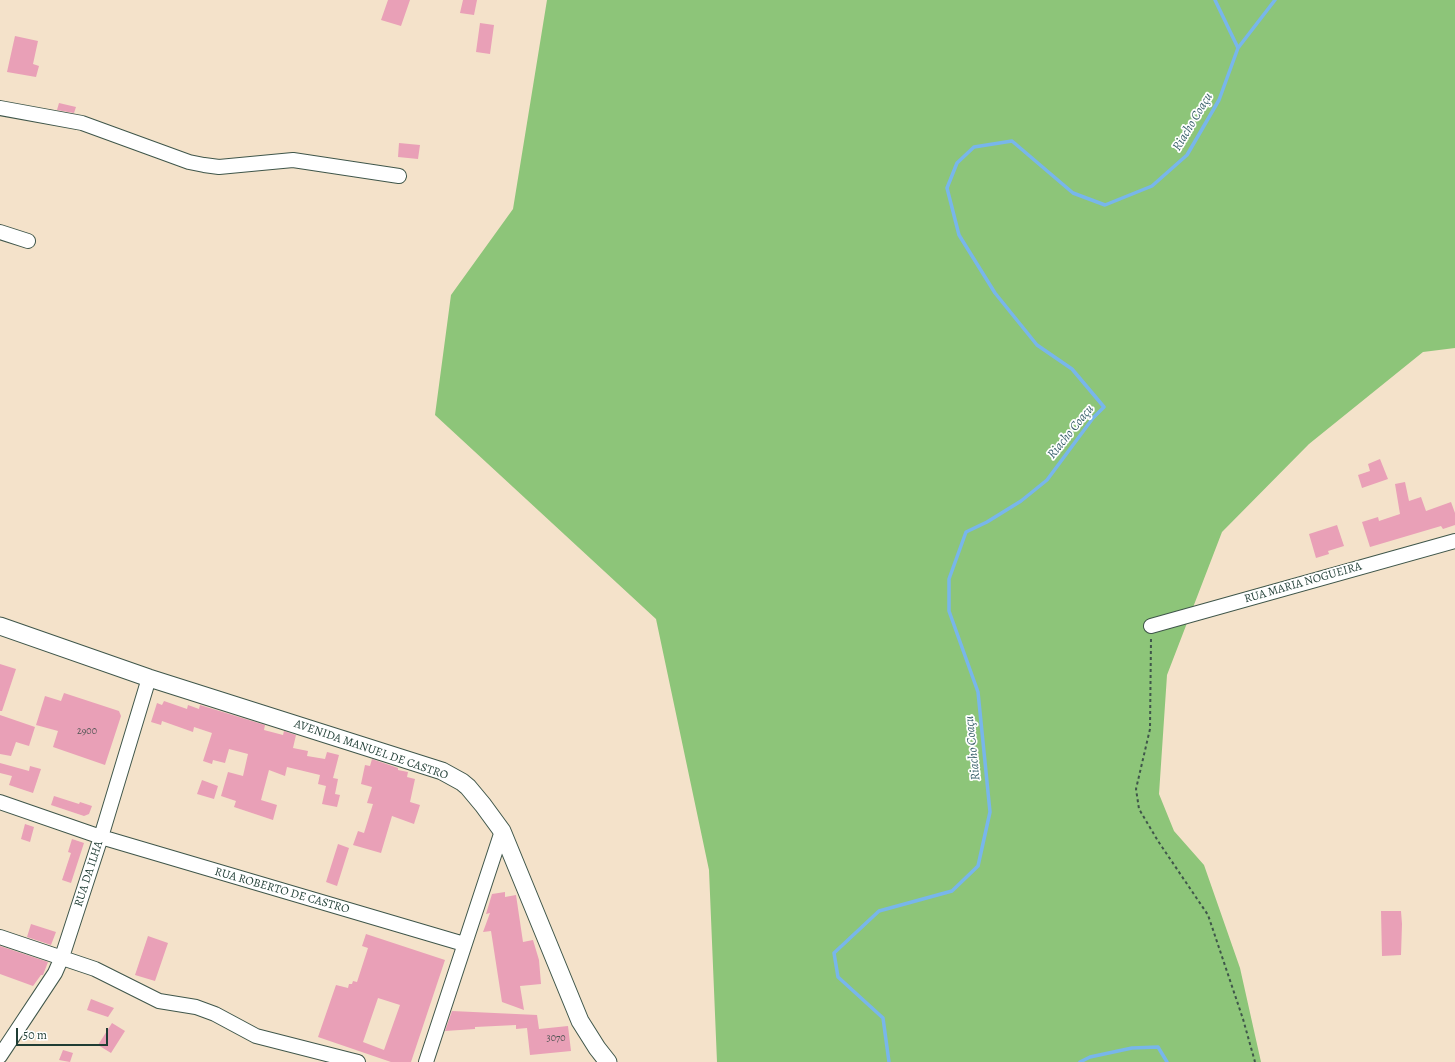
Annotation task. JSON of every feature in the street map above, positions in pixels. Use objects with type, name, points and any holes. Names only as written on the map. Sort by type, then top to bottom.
[{"type":"street","points":[[0,108],[82,123],[189,162],[204,165],[219,167],[293,160],[399,176]]},
{"type":"street","points":[[0,232],[28,241]]},
{"type":"street","name":"RUA MARIA NOGUEIRA","points":[[1151,626],[1455,541]]},
{"type":"street","name":"AVENIDA MANUEL DE CASTRO","points":[[0,626],[149,678],[442,771],[468,787],[502,831],[580,1021],[608,1062]]},
{"type":"street","name":"RUA DA ILHA","points":[[0,1056],[56,973],[101,837],[149,678]]},
{"type":"street","name":"RUA ROBERTO DE CASTRO","points":[[0,802],[101,837],[464,944]]},
{"type":"street","points":[[426,1062],[502,831]]},
{"type":"street","points":[[0,937],[95,969],[159,1001],[196,1007],[215,1014],[256,1036],[358,1062]]},
{"type":"path","points":[[1151,626],[1150,729],[1136,789],[1139,809],[1158,841],[1208,916],[1243,1019],[1255,1062]]},
{"type":"green space","points":[[547,0],[1455,0],[1455,348],[1423,352],[1309,444],[1222,532],[1167,675],[1159,794],[1174,831],[1204,865],[1240,968],[1261,1062],[717,1062],[709,870],[656,619],[435,415],[451,295],[513,209]]},
{"type":"building","points":[[388,0],[410,0],[401,26],[381,20]]},
{"type":"building","points":[[463,0],[477,0],[474,15],[460,13]]},
{"type":"building","points":[[480,23],[494,25],[490,54],[476,52]]},
{"type":"building","points":[[15,36],[38,41],[33,64],[39,66],[36,77],[7,72]]},
{"type":"building","points":[[59,103],[76,107],[74,113],[57,110]]},
{"type":"building","points":[[399,143],[420,145],[418,159],[398,157]]},
{"type":"building","points":[[1380,459],[1388,479],[1362,488],[1358,475],[1370,471],[1368,464]]},
{"type":"building","points":[[1405,482],[1409,501],[1421,497],[1426,511],[1451,502],[1455,513],[1455,525],[1443,529],[1441,526],[1370,547],[1362,522],[1378,517],[1379,521],[1400,514],[1395,484]]},
{"type":"building","points":[[1337,525],[1344,546],[1328,551],[1329,554],[1316,558],[1309,534]]},
{"type":"building","points":[[0,664],[16,669],[2,711],[0,711]]},
{"type":"building","points":[[64,693],[119,711],[121,716],[105,765],[53,747],[58,731],[36,725],[45,696],[61,701]]},
{"type":"building","points":[[164,701],[187,709],[188,705],[199,709],[200,705],[265,725],[264,730],[283,735],[284,731],[296,735],[293,748],[308,751],[307,756],[325,759],[327,752],[339,755],[333,778],[338,779],[335,794],[340,795],[337,807],[322,804],[326,786],[318,784],[320,775],[287,767],[285,776],[269,770],[261,800],[277,805],[273,820],[234,807],[236,801],[221,796],[228,772],[243,776],[248,754],[229,749],[225,763],[213,760],[212,764],[203,761],[212,733],[194,727],[193,732],[162,721],[161,725],[151,722],[157,703],[162,705]]},
{"type":"building","points":[[0,715],[35,727],[29,746],[16,742],[11,756],[0,754]]},
{"type":"building","points":[[372,759],[398,768],[398,770],[408,772],[407,777],[415,779],[410,802],[420,805],[414,824],[392,816],[381,853],[353,845],[358,831],[364,833],[373,804],[367,803],[372,787],[361,784],[365,765],[370,766]]},
{"type":"building","points":[[0,763],[29,771],[30,766],[41,769],[33,793],[9,785],[12,776],[0,773]]},
{"type":"building","points":[[202,780],[218,786],[214,799],[197,794]]},
{"type":"building","points":[[54,796],[79,804],[80,802],[92,806],[89,814],[84,816],[51,805]]},
{"type":"building","points":[[25,824],[34,827],[30,842],[21,839]]},
{"type":"building","points":[[72,839],[84,843],[71,883],[62,880],[71,853],[68,852]]},
{"type":"building","points":[[338,844],[349,848],[337,886],[326,882]]},
{"type":"building","points":[[505,892],[505,897],[516,895],[523,942],[533,940],[539,960],[541,984],[520,986],[524,1010],[502,1002],[491,931],[483,932],[490,913],[486,914],[492,894]]},
{"type":"building","points":[[1381,911],[1401,911],[1401,955],[1382,956]]},
{"type":"building","points":[[31,924],[56,932],[51,945],[27,937]]},
{"type":"building","points":[[366,934],[445,960],[411,1062],[391,1062],[318,1037],[336,985],[348,988],[349,984],[352,984],[353,981],[357,982],[368,948],[362,946]],"holes":[[[378,998],[400,1005],[384,1050],[363,1042]]]},
{"type":"building","points":[[148,936],[168,943],[155,981],[135,975]]},
{"type":"building","points":[[0,946],[48,962],[43,975],[41,975],[33,986],[0,974]]},
{"type":"building","points":[[91,999],[114,1008],[108,1017],[87,1010]]},
{"type":"building","points":[[452,1011],[537,1015],[539,1029],[568,1026],[571,1051],[530,1055],[527,1028],[516,1029],[516,1025],[475,1027],[475,1029],[445,1031]]},
{"type":"building","points":[[112,1023],[125,1031],[111,1053],[98,1045]]},
{"type":"building","points":[[63,1050],[73,1053],[70,1062],[59,1060]]},
{"type":"waterway","points":[[1215,0],[1238,48]]},
{"type":"waterway","name":"Riacho Coaçu","points":[[889,1062],[883,1018],[838,977],[834,953],[879,911],[952,891],[978,866],[990,812],[978,692],[949,611],[949,579],[966,532],[987,522],[1021,501],[1047,480],[1093,418],[1104,407],[1072,369],[1037,345],[995,293],[959,235],[947,188],[957,163],[974,147],[1012,141],[1073,193],[1105,205],[1152,186],[1187,155],[1219,100],[1238,48],[1275,0]]},
{"type":"waterway","name":"Riacho Coaçu","points":[[1080,1062],[1090,1057],[1132,1048],[1158,1047],[1167,1062]]}]
